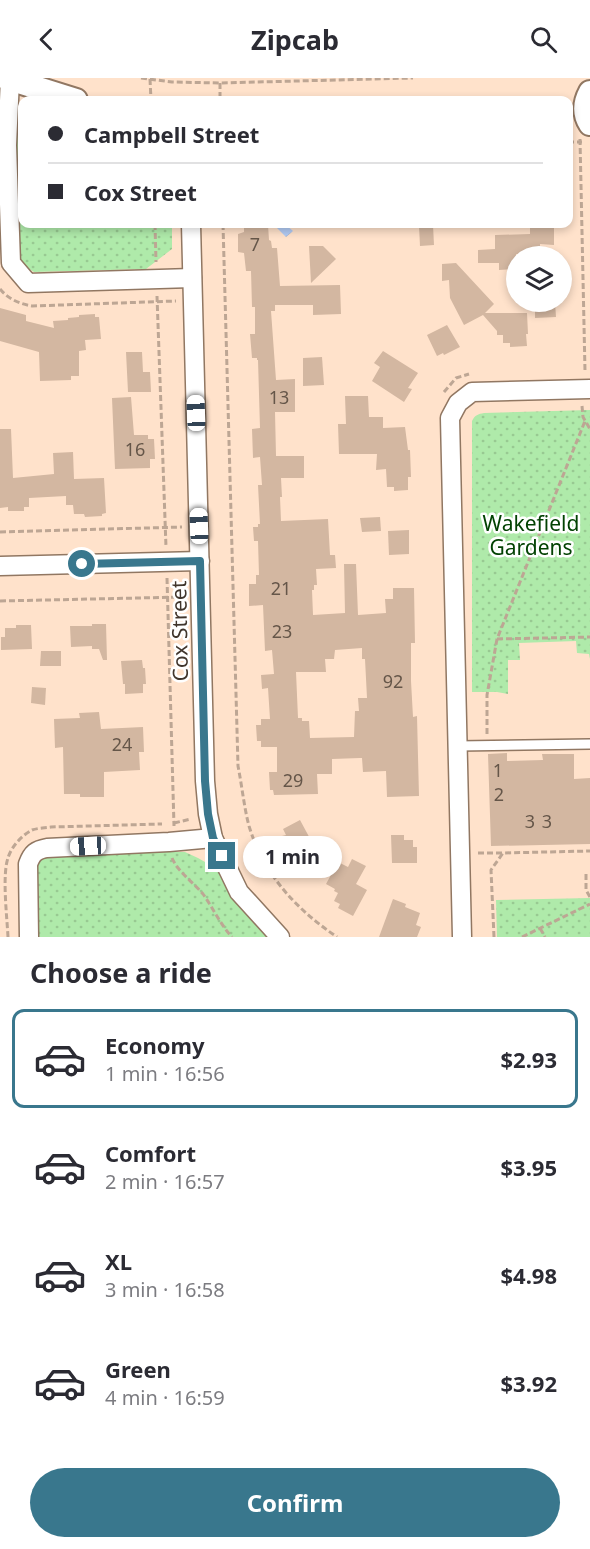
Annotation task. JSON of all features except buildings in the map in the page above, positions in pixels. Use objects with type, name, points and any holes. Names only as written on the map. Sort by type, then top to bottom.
[{"type":"street","points":[[63,96],[8,79],[7,145],[11,263],[28,283],[192,278]]},
{"type":"street","points":[[578,115],[584,109],[589,92]]},
{"type":"street","name":"Cox Street","points":[[191,228],[205,781],[208,814],[213,838],[240,892],[280,937]]},
{"type":"street","points":[[462,937],[450,418],[458,403],[472,392],[586,395]]},
{"type":"street","points":[[0,566],[200,561]]},
{"type":"street","points":[[29,937],[27,864],[31,855],[38,850],[213,838]]},
{"type":"lane","points":[[458,746],[590,744]]},
{"type":"path","points":[[141,78],[172,82],[220,83],[413,78]]},
{"type":"path","points":[[150,79],[151,96]]},
{"type":"path","points":[[220,83],[220,96]]},
{"type":"path","points":[[573,142],[580,142],[585,371]]},
{"type":"path","points":[[155,228],[175,832],[169,842],[170,852],[174,863],[204,895],[213,912],[232,937]]},
{"type":"path","points":[[224,228],[238,766],[249,825],[270,873],[297,906],[337,937]]},
{"type":"path","points":[[0,289],[20,304],[32,306],[193,300]]},
{"type":"path","points":[[585,343],[590,343]]},
{"type":"path","points":[[586,395],[583,417],[590,429]]},
{"type":"path","points":[[488,746],[487,695],[497,639],[585,421]]},
{"type":"path","points":[[0,532],[165,528]]},
{"type":"path","points":[[0,601],[201,596]]},
{"type":"path","points":[[497,639],[590,637]]},
{"type":"path","points":[[473,853],[590,851]]},
{"type":"path","points":[[494,937],[491,870],[503,853]]},
{"type":"path","points":[[586,874],[586,890],[590,897]]},
{"type":"path","points":[[522,937],[590,904]]},
{"type":"path","points":[[540,928],[545,937]]},
{"type":"green space","points":[[18,134],[18,228],[172,228],[172,249],[146,269],[34,272],[18,262],[13,141]]},
{"type":"green space","name":"Wakefield Gardens","points":[[590,410],[590,659],[589,654],[577,653],[576,641],[519,643],[520,660],[508,660],[508,694],[472,692],[472,421],[477,415],[484,413]]},
{"type":"green space","points":[[102,852],[185,852],[198,858],[212,866],[225,879],[242,910],[269,937],[36,937],[36,865],[39,860],[44,857]]},
{"type":"green space","points":[[590,898],[590,937],[497,937],[496,900]]},
{"type":"water","points":[[277,228],[290,228],[293,231],[286,237]]},
{"type":"route","points":[[82,564],[200,561],[205,781],[213,838],[222,856]]}]
